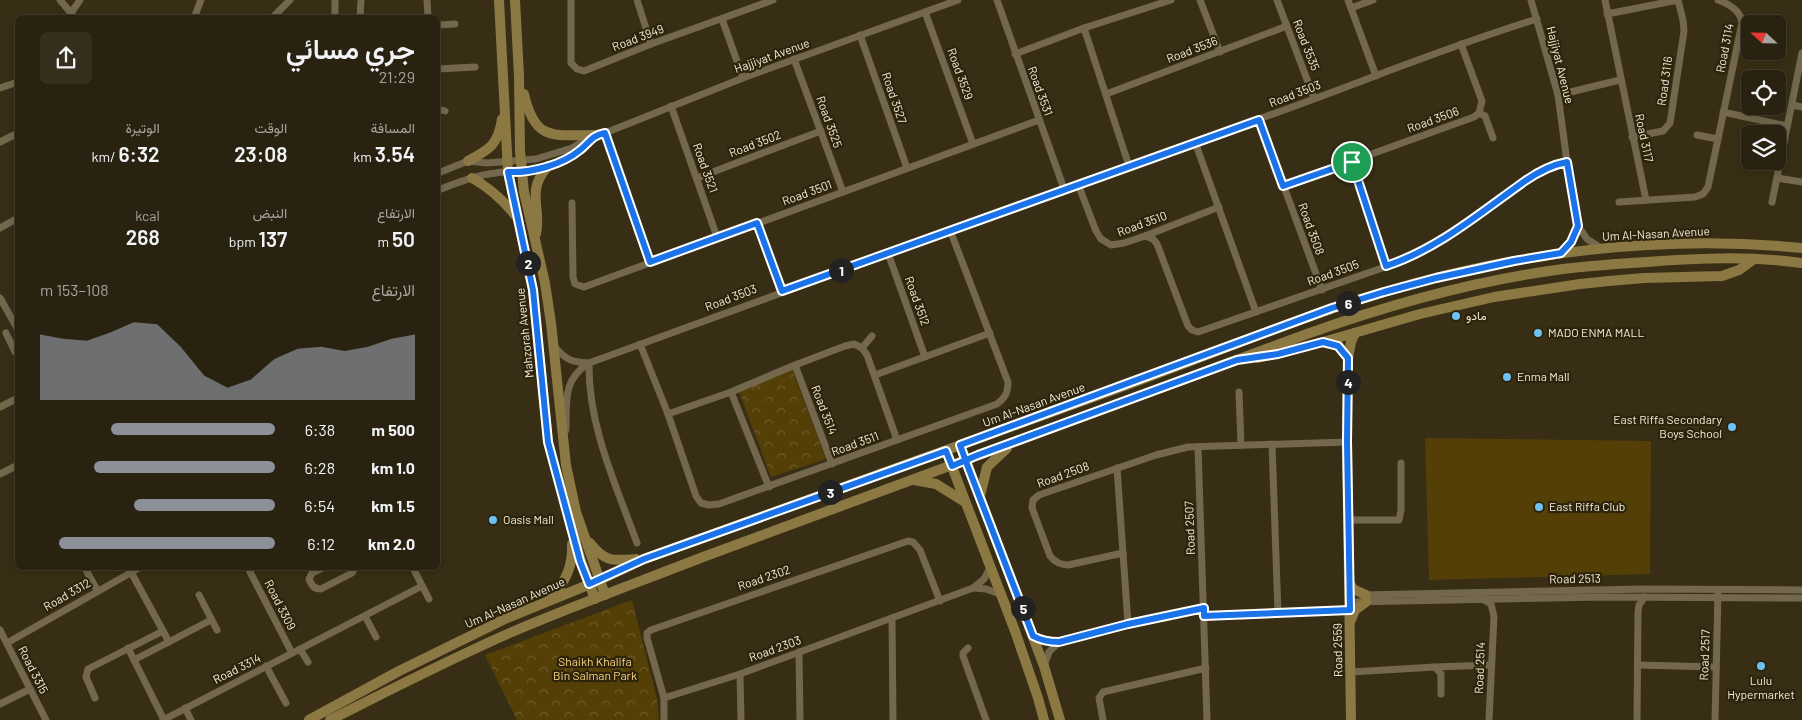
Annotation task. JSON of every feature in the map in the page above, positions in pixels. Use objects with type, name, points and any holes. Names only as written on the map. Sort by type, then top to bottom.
[{"type":"main road","name":"Mahzorah Avenue","points":[[499,0],[508,172],[533,290],[548,442],[580,561],[589,584],[600,597]]},
{"type":"main road","name":"Mahzorah Avenue","points":[[515,0],[521,172],[534,240],[545,283],[554,346],[563,446],[576,512],[600,580],[600,597]]},
{"type":"main road","points":[[519,76],[531,119],[540,128],[555,136],[600,134]]},
{"type":"main road","points":[[468,161],[489,150],[492,146],[499,131],[504,103]]},
{"type":"main road","points":[[534,240],[538,228],[534,198],[543,172],[548,166]]},
{"type":"main road","points":[[472,178],[485,185],[504,201],[517,217]]},
{"type":"main road","name":"Um Al-Nasan Avenue","points":[[309,720],[399,671],[508,618],[600,580],[644,559],[946,451],[1332,308],[1436,278],[1561,253],[1601,248],[1685,244],[1734,244],[1802,248]]},
{"type":"main road","name":"Um Al-Nasan Avenue","points":[[330,720],[407,681],[512,632],[600,597],[1339,322],[1441,292],[1517,276],[1564,269],[1685,259],[1754,259],[1802,263]]},
{"type":"main road","points":[[1237,360],[1278,354],[1453,306],[1535,290],[1580,284],[1644,278],[1722,276],[1739,270],[1754,259]]},
{"type":"main road","name":"Road 2559","points":[[1351,720],[1347,442],[1348,358],[1355,333]]},
{"type":"main road","points":[[1323,342],[1338,346],[1348,358]]},
{"type":"main road","points":[[980,496],[987,467],[1012,444]]},
{"type":"main road","points":[[960,445],[1044,666],[1060,720]]},
{"type":"main road","points":[[946,451],[1015,631],[1044,720]]},
{"type":"main road","points":[[913,480],[936,484],[965,502]]},
{"type":"main road","points":[[549,600],[568,575],[572,562],[572,530]]},
{"type":"main road","points":[[586,538],[597,552],[610,560],[621,562],[644,559]]},
{"type":"main road","points":[[1349,582],[1352,588],[1366,598],[1353,612],[1350,623]]},
{"type":"street","points":[[60,0],[72,15],[80,0]]},
{"type":"street","points":[[195,15],[201,0]]},
{"type":"street","points":[[275,15],[290,0]]},
{"type":"street","points":[[335,0],[335,15]]},
{"type":"street","points":[[360,15],[361,0]]},
{"type":"street","points":[[427,0],[428,15]]},
{"type":"street","points":[[570,0],[578,0]]},
{"type":"street","name":"Road 3949","points":[[570,0],[572,63],[577,69],[584,71],[774,0]]},
{"type":"street","points":[[637,0],[652,44]]},
{"type":"street","name":"Hajjiyat Avenue","points":[[468,161],[487,163],[536,159],[572,148],[600,134],[743,78],[958,0]]},
{"type":"street","name":"Road 3531","points":[[997,0],[1064,189]]},
{"type":"street","points":[[1015,54],[1084,28],[1171,0]]},
{"type":"street","points":[[1200,0],[1220,52]]},
{"type":"street","name":"Road 3535","points":[[1277,0],[1314,98]]},
{"type":"street","points":[[1348,0],[1376,76]]},
{"type":"street","points":[[1351,8],[1372,0]]},
{"type":"street","name":"Hajjiyat Avenue","points":[[1531,0],[1558,95],[1578,226]]},
{"type":"street","name":"Road 3117","points":[[1605,0],[1646,200]]},
{"type":"street","points":[[1607,14],[1678,0]]},
{"type":"street","name":"Road 3116","points":[[1632,137],[1662,131],[1670,123],[1684,31],[1678,0]]},
{"type":"street","name":"Road 3114","points":[[1718,0],[1738,12],[1741,17]]},
{"type":"street","name":"Road 3529","points":[[925,12],[973,144]]},
{"type":"street","points":[[722,19],[743,78]]},
{"type":"street","name":"Road 3503","points":[[589,363],[950,230],[1259,120],[1461,44],[1537,19]]},
{"type":"street","points":[[440,25],[455,24]]},
{"type":"street","name":"Road 3536","points":[[1106,94],[1287,26]]},
{"type":"street","points":[[1084,28],[1129,166]]},
{"type":"street","name":"Road 3114","points":[[1646,200],[1695,197],[1705,191],[1710,179],[1741,31]]},
{"type":"street","name":"Road 3527","points":[[860,36],[907,168]]},
{"type":"street","name":"Road 3506","points":[[1283,186],[1474,117],[1479,113],[1482,101],[1461,44]]},
{"type":"street","points":[[1772,202],[1802,53]]},
{"type":"street","name":"Road 3525","points":[[794,59],[843,192]]},
{"type":"street","points":[[440,69],[475,67]]},
{"type":"street","points":[[1558,95],[1620,80]]},
{"type":"street","points":[[0,88],[15,83]]},
{"type":"street","points":[[1792,105],[1802,107]]},
{"type":"street","name":"Road 3521","points":[[671,106],[717,238]]},
{"type":"street","points":[[440,109],[446,111]]},
{"type":"street","points":[[1723,112],[1787,126]]},
{"type":"street","points":[[1479,113],[1485,116],[1493,138]]},
{"type":"street","name":"Road 3501","points":[[572,203],[573,277],[575,284],[584,287],[1039,120]]},
{"type":"street","name":"Road 3508","points":[[1259,120],[1322,290]]},
{"type":"street","name":"Road 3502","points":[[696,178],[820,130]]},
{"type":"street","points":[[0,142],[15,134]]},
{"type":"street","points":[[600,134],[650,262]]},
{"type":"street","name":"Hajjiyat Avenue","points":[[440,189],[472,178],[508,172],[521,172],[548,166],[580,150],[600,134]]},
{"type":"street","points":[[1697,135],[1718,139]]},
{"type":"street","points":[[1195,142],[1256,312]]},
{"type":"street","points":[[440,172],[468,161]]},
{"type":"street","points":[[1352,162],[1386,266]]},
{"type":"street","name":"Road 3505","points":[[1145,236],[1153,239],[1157,244],[1188,326],[1192,330],[1202,332],[1408,259],[1426,250],[1532,176],[1551,166],[1567,162]]},
{"type":"street","points":[[1777,178],[1802,182]]},
{"type":"street","name":"Road 3510","points":[[1078,184],[1096,231],[1106,243],[1116,245],[1145,236],[1219,207]]},
{"type":"street","points":[[1618,202],[1646,200]]},
{"type":"street","points":[[0,228],[15,220]]},
{"type":"street","points":[[757,223],[782,291]]},
{"type":"street","points":[[1578,226],[1587,240],[1601,248]]},
{"type":"street","points":[[1561,253],[1571,242],[1578,226]]},
{"type":"street","name":"Road 3511","points":[[640,344],[668,414],[696,496],[702,503],[709,506],[769,487],[997,404],[1004,399],[1008,392],[1008,382],[950,230]]},
{"type":"street","name":"Road 3512","points":[[888,253],[925,357]]},
{"type":"street","points":[[0,298],[15,324]]},
{"type":"street","points":[[15,328],[3,335],[15,352]]},
{"type":"street","points":[[875,375],[990,333]]},
{"type":"street","points":[[862,348],[872,336]]},
{"type":"street","points":[[668,414],[731,392],[795,364],[854,344],[862,348],[867,355],[897,440]]},
{"type":"street","points":[[554,346],[566,359],[574,362],[589,363]]},
{"type":"street","points":[[563,446],[566,432],[567,397],[573,378],[578,370],[589,363]]},
{"type":"street","points":[[589,363],[589,386],[600,440],[637,543]]},
{"type":"street","name":"Road 3514","points":[[795,364],[832,464]]},
{"type":"street","points":[[573,378],[583,376],[589,386]]},
{"type":"street","points":[[731,392],[769,487]]},
{"type":"street","points":[[1238,392],[1241,445]]},
{"type":"street","points":[[0,407],[15,400]]},
{"type":"street","name":"Road 2508","points":[[1123,553],[1068,565],[1058,563],[1050,556],[1032,505],[1033,500],[1039,495],[1171,451],[1198,447],[1347,442]]},
{"type":"street","points":[[1272,444],[1278,613]]},
{"type":"street","name":"Road 2507","points":[[1198,447],[1207,720]]},
{"type":"street","points":[[1349,520],[1399,520],[1401,510],[1401,463]]},
{"type":"street","points":[[0,474],[15,466]]},
{"type":"street","points":[[1117,468],[1128,624]]},
{"type":"street","name":"Road 2302","points":[[664,720],[664,698],[647,638],[647,633],[651,630],[908,541],[917,545],[920,550],[940,601]]},
{"type":"street","name":"Road 2303","points":[[664,698],[740,674],[973,588],[984,579],[990,568]]},
{"type":"street","points":[[86,570],[97,590]]},
{"type":"street","name":"Road 3312","points":[[7,643],[97,590],[136,570]]},
{"type":"street","name":"Road 3309","points":[[249,570],[292,653]]},
{"type":"street","points":[[318,570],[312,573],[309,580],[313,587],[317,589],[321,589],[352,573],[354,570]]},
{"type":"street","points":[[413,570],[429,599]]},
{"type":"street","points":[[132,572],[169,642]]},
{"type":"street","name":"Road 3314","points":[[164,720],[422,586]]},
{"type":"street","points":[[973,588],[986,589],[1000,594]]},
{"type":"street","name":"Road 2513","points":[[1204,612],[1278,613],[1366,598],[1495,596],[1644,589],[1802,598]]},
{"type":"street","name":"Road 2513","points":[[1366,598],[1482,600],[1495,596],[1506,599],[1645,597],[1802,590]]},
{"type":"street","name":"Road 2517","points":[[1715,720],[1718,594]]},
{"type":"street","points":[[199,595],[216,630]]},
{"type":"street","points":[[1637,720],[1638,612],[1639,605],[1645,597]]},
{"type":"street","points":[[1494,616],[1498,606],[1506,599]]},
{"type":"street","points":[[1482,600],[1490,602],[1494,616]]},
{"type":"street","points":[[1033,636],[1043,640],[1059,642],[1128,624],[1204,612]]},
{"type":"street","points":[[365,616],[376,637]]},
{"type":"street","name":"Road 2514","points":[[1489,720],[1494,616]]},
{"type":"street","points":[[892,618],[894,720]]},
{"type":"street","points":[[134,660],[212,620]]},
{"type":"street","name":"Road 3315","points":[[0,630],[46,720]]},
{"type":"street","points":[[95,698],[86,680],[87,671],[91,667],[164,631]]},
{"type":"street","points":[[1044,666],[1049,652],[1059,642]]},
{"type":"street","points":[[128,648],[164,720]]},
{"type":"street","points":[[968,648],[963,653],[963,656],[986,720]]},
{"type":"street","points":[[300,649],[308,662]]},
{"type":"street","points":[[799,652],[800,720]]},
{"type":"street","points":[[1351,672],[1431,666],[1492,665]]},
{"type":"street","points":[[1638,665],[1716,667]]},
{"type":"street","points":[[266,666],[286,703]]},
{"type":"street","points":[[1436,667],[1441,674],[1441,694]]},
{"type":"street","points":[[1102,720],[1099,698],[1103,692],[1206,668]]},
{"type":"street","points":[[740,674],[741,720]]},
{"type":"street","points":[[0,704],[30,689]]},
{"type":"street","points":[[185,708],[191,720]]},
{"type":"green space","points":[[792,369],[826,459],[771,477],[738,389]]},
{"type":"green space","name":"East Riffa Club","points":[[1425,438],[1651,441],[1650,574],[1429,580]]},
{"type":"green space","name":"Shaikh Khalifa Bin Salman Park","points":[[632,600],[657,699],[659,720],[517,720],[485,655]]},
{"type":"place","name":"مادو","points":[[1456,316]]},
{"type":"place","name":"MADO ENMA MALL","points":[[1538,333]]},
{"type":"place","name":"Enma Mall","points":[[1507,377]]},
{"type":"place","name":"East Riffa Secondary Boys School","points":[[1732,427]]},
{"type":"place","name":"East Riffa Club","points":[[1539,507]]},
{"type":"place","name":"Oasis Mall","points":[[493,520]]},
{"type":"place","name":"Lulu Hypermarket","points":[[1761,666]]},
{"type":"route","points":[[1352,162],[1283,186],[1259,120],[782,291],[757,223],[650,262],[605,133],[594,135],[580,150],[548,166],[521,172],[508,172],[533,290],[548,442],[580,561],[589,584],[644,559],[946,451],[952,466],[966,460],[978,455],[1237,360],[1278,354],[1323,342],[1338,346],[1348,358],[1347,442],[1350,610],[1204,616],[1204,608],[1128,624],[1059,642],[1048,642],[1038,639],[1033,636],[998,543],[968,467],[966,460],[960,445],[1158,374],[1332,308],[1436,278],[1561,253],[1571,242],[1578,226],[1567,162],[1560,163],[1540,171],[1426,250],[1408,259],[1386,266],[1352,162]]}]
